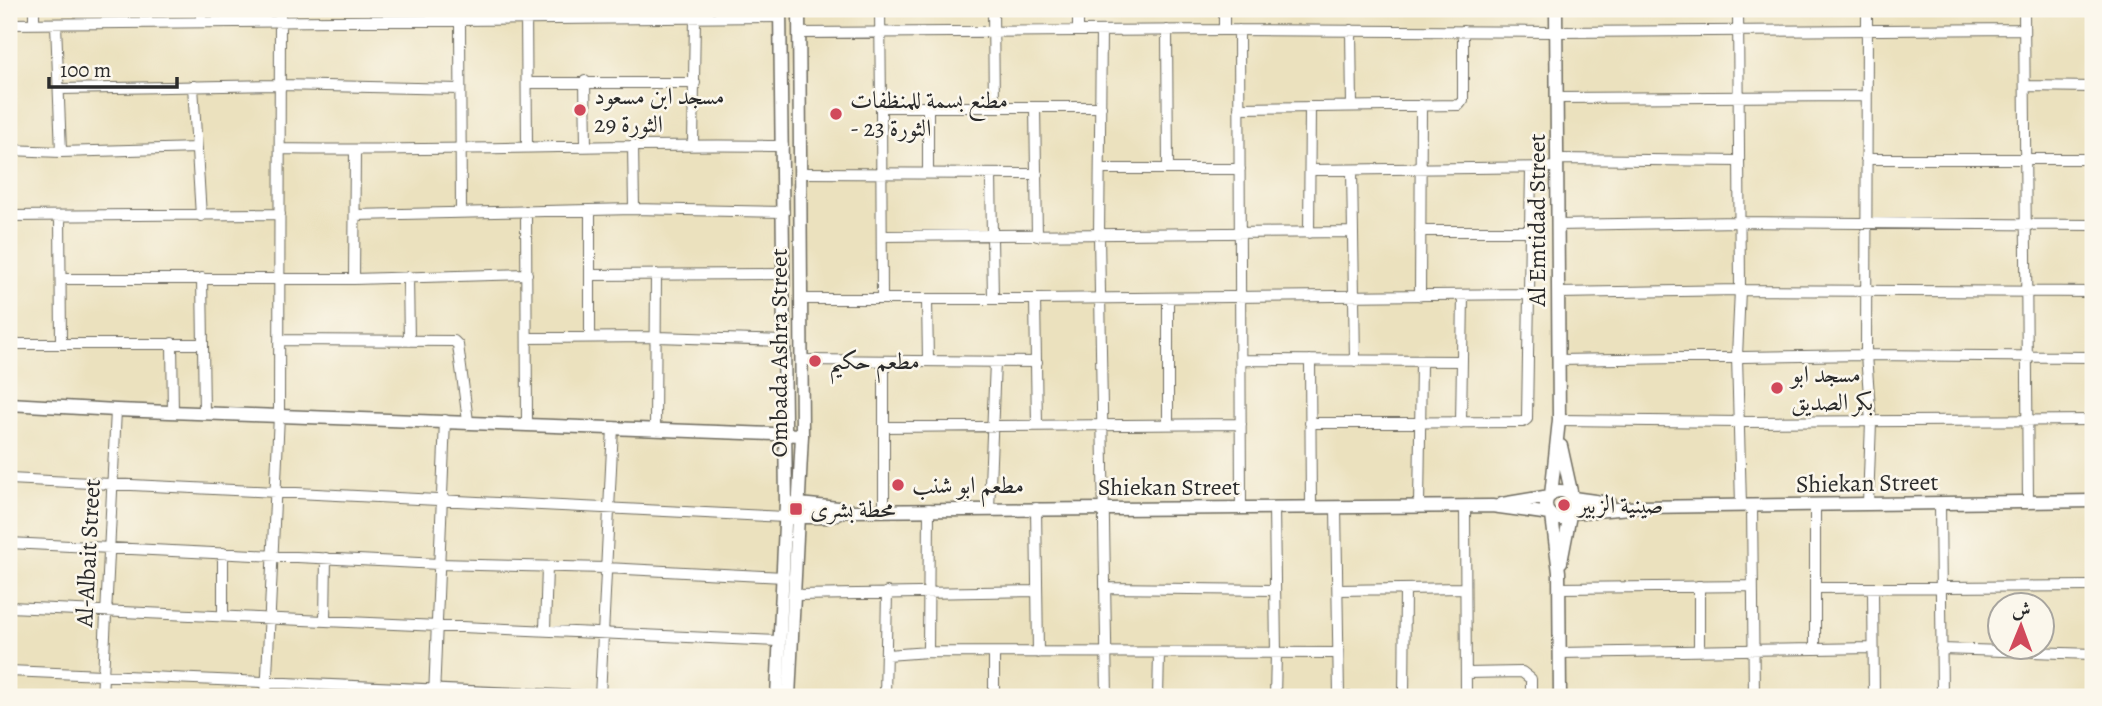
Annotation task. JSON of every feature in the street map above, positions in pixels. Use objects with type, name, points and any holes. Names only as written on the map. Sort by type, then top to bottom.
[{"type":"street","points":[[34,9],[34,24]]},
{"type":"street","points":[[201,9],[201,22]]},
{"type":"street","points":[[266,697],[279,415],[280,9]]},
{"type":"street","points":[[352,9],[352,22]]},
{"type":"street","name":"Ombada Ashra Street","points":[[789,697],[802,435],[799,9]]},
{"type":"street","points":[[880,9],[882,298]]},
{"type":"street","points":[[993,9],[994,107]]},
{"type":"street","points":[[1078,9],[1078,31]]},
{"type":"street","points":[[1224,9],[1224,30]]},
{"type":"street","name":"Al Emtidad Street","points":[[1556,9],[1559,426]]},
{"type":"street","points":[[1738,9],[1740,290],[1737,356],[1739,422],[1752,586],[1754,697]]},
{"type":"street","points":[[1867,9],[1866,355],[1871,422],[1868,503]]},
{"type":"street","points":[[2024,9],[2028,502]]},
{"type":"street","points":[[9,24],[460,21],[526,14],[695,18],[780,13]]},
{"type":"street","name":"Ombada Ashra Street","points":[[777,697],[786,503],[780,13]]},
{"type":"street","points":[[526,14],[527,147]]},
{"type":"street","points":[[693,144],[695,18]]},
{"type":"street","points":[[460,21],[461,213]]},
{"type":"street","points":[[56,24],[61,152]]},
{"type":"street","points":[[799,33],[2024,29]]},
{"type":"street","points":[[1167,30],[1168,168]]},
{"type":"street","points":[[1239,30],[1241,507]]},
{"type":"street","points":[[1351,30],[1352,106]]},
{"type":"street","points":[[1101,31],[1099,234],[1107,697]]},
{"type":"street","points":[[1239,108],[1462,103],[1463,32]]},
{"type":"street","points":[[585,81],[586,146]]},
{"type":"street","points":[[527,83],[695,83]]},
{"type":"street","points":[[60,89],[280,85],[460,89]]},
{"type":"street","points":[[193,86],[201,216]]},
{"type":"street","points":[[2025,86],[2093,87]]},
{"type":"street","points":[[1557,99],[1866,96]]},
{"type":"street","points":[[1420,296],[1421,105]]},
{"type":"street","points":[[881,107],[1101,107]]},
{"type":"street","points":[[928,107],[928,173]]},
{"type":"street","points":[[1035,107],[1037,236]]},
{"type":"street","points":[[1309,233],[1310,107]]},
{"type":"street","points":[[279,149],[693,144],[783,146]]},
{"type":"street","points":[[633,145],[634,209]]},
{"type":"street","points":[[9,150],[61,152],[197,148]]},
{"type":"street","points":[[354,279],[355,150]]},
{"type":"street","points":[[1866,159],[2093,159]]},
{"type":"street","points":[[1310,170],[1531,168],[1558,163],[1740,161]]},
{"type":"street","points":[[1310,423],[1523,422],[1527,419],[1531,168]]},
{"type":"street","points":[[1100,169],[1240,169]]},
{"type":"street","points":[[1352,170],[1355,361]]},
{"type":"street","points":[[801,173],[1037,174]]},
{"type":"street","points":[[991,174],[993,299]]},
{"type":"street","points":[[783,191],[800,191]]},
{"type":"street","points":[[355,215],[634,209],[783,212]]},
{"type":"street","points":[[526,211],[527,424]]},
{"type":"street","points":[[590,211],[590,337]]},
{"type":"street","points":[[9,216],[279,214]]},
{"type":"street","points":[[60,216],[61,343]]},
{"type":"street","points":[[1557,225],[1740,222],[2093,225]]},
{"type":"street","points":[[1420,231],[1530,231]]},
{"type":"street","points":[[882,236],[1352,232]]},
{"type":"street","points":[[61,279],[354,279],[527,274]]},
{"type":"street","points":[[655,429],[656,274]]},
{"type":"street","points":[[590,275],[784,274]]},
{"type":"street","points":[[408,277],[409,341]]},
{"type":"street","points":[[202,278],[204,413]]},
{"type":"street","points":[[1558,293],[1740,290],[2093,292]]},
{"type":"street","points":[[800,299],[1530,294]]},
{"type":"street","points":[[1461,423],[1463,295]]},
{"type":"street","points":[[1168,298],[1168,425]]},
{"type":"street","points":[[1035,299],[1037,426]]},
{"type":"street","points":[[928,300],[928,361]]},
{"type":"street","points":[[527,338],[657,337],[784,341]]},
{"type":"street","points":[[279,340],[454,341],[458,345],[468,421]]},
{"type":"street","points":[[172,343],[173,412]]},
{"type":"street","points":[[9,344],[202,344]]},
{"type":"street","points":[[1558,360],[1866,355],[2026,358],[2093,356]]},
{"type":"street","points":[[802,360],[1037,362]]},
{"type":"street","points":[[1241,360],[1462,361]]},
{"type":"street","points":[[1310,360],[1311,507]]},
{"type":"street","points":[[884,361],[884,509]]},
{"type":"street","points":[[989,509],[995,362]]},
{"type":"street","points":[[1419,506],[1420,362]]},
{"type":"street","points":[[9,404],[802,435]]},
{"type":"street","name":"Al-Albait Street","points":[[102,697],[116,410]]},
{"type":"street","points":[[434,694],[445,420]]},
{"type":"street","points":[[1559,426],[2093,420]]},
{"type":"street","points":[[884,427],[1241,424]]},
{"type":"street","points":[[1559,426],[1550,495],[1546,503],[1551,515],[1559,572],[1560,697]]},
{"type":"street","points":[[1559,426],[1574,507],[1559,572]]},
{"type":"street","points":[[600,697],[613,427]]},
{"type":"street","points":[[9,479],[785,517]]},
{"type":"street","points":[[1550,495],[1561,491],[1572,497]]},
{"type":"street","name":"Shiekan Street","points":[[1492,506],[1550,495]]},
{"type":"street","name":"Shiekan Street","points":[[1572,497],[1641,507]]},
{"type":"street","name":"Shiekan Street","points":[[1571,514],[1641,507],[2093,501]]},
{"type":"street","name":"Shiekan Street","points":[[786,503],[799,510],[827,517],[848,511],[884,509],[1419,506],[1492,506],[1551,515]]},
{"type":"street","points":[[1940,503],[1942,697]]},
{"type":"street","points":[[1815,504],[1815,649]]},
{"type":"street","points":[[1465,506],[1466,697]]},
{"type":"street","points":[[1274,507],[1275,697]]},
{"type":"street","points":[[1336,507],[1339,697],[1404,697],[1405,589]]},
{"type":"street","points":[[1036,508],[1038,653]]},
{"type":"street","points":[[928,652],[929,509]]},
{"type":"street","name":"Shiekan Street","points":[[785,517],[799,510]]},
{"type":"street","points":[[1551,515],[1559,519],[1571,514]]},
{"type":"street","points":[[9,543],[439,564],[606,568],[784,577]]},
{"type":"street","points":[[222,616],[223,554]]},
{"type":"street","points":[[325,621],[326,558]]},
{"type":"street","points":[[545,630],[547,567]]},
{"type":"street","points":[[1699,586],[1699,651]]},
{"type":"street","points":[[1559,588],[1752,586]]},
{"type":"street","points":[[1816,588],[2093,586]]},
{"type":"street","points":[[1106,588],[1275,590]]},
{"type":"street","points":[[1338,590],[1465,588]]},
{"type":"street","points":[[1873,588],[1874,697]]},
{"type":"street","points":[[796,595],[1036,591]]},
{"type":"street","points":[[886,697],[887,592]]},
{"type":"street","points":[[9,607],[779,641]]},
{"type":"street","points":[[1559,653],[1873,648]]},
{"type":"street","points":[[1941,649],[2093,654]]},
{"type":"street","points":[[994,653],[994,697]]},
{"type":"street","points":[[1158,697],[1159,653]]},
{"type":"street","points":[[887,654],[1338,653]]},
{"type":"street","points":[[9,671],[266,682],[434,694],[607,697]]},
{"type":"street","points":[[1466,673],[1522,672],[1531,679],[1531,697]]},
{"type":"place","name":"مسجد ابن مسعود الثورة 29","points":[[580,110]]},
{"type":"place","name":"مطنع بسمة للمنظفات - الثورة 23","points":[[836,114]]},
{"type":"place","name":"مطعم حكيم","points":[[815,361]]},
{"type":"place","name":"مسجد ابو بكر الصديق","points":[[1777,388]]},
{"type":"place","name":"مطعم ابو شنب","points":[[898,485]]},
{"type":"place","name":"صينية الزبير","points":[[1564,505]]},
{"type":"place","name":"محطة بشرى","points":[[796,509]]}]
